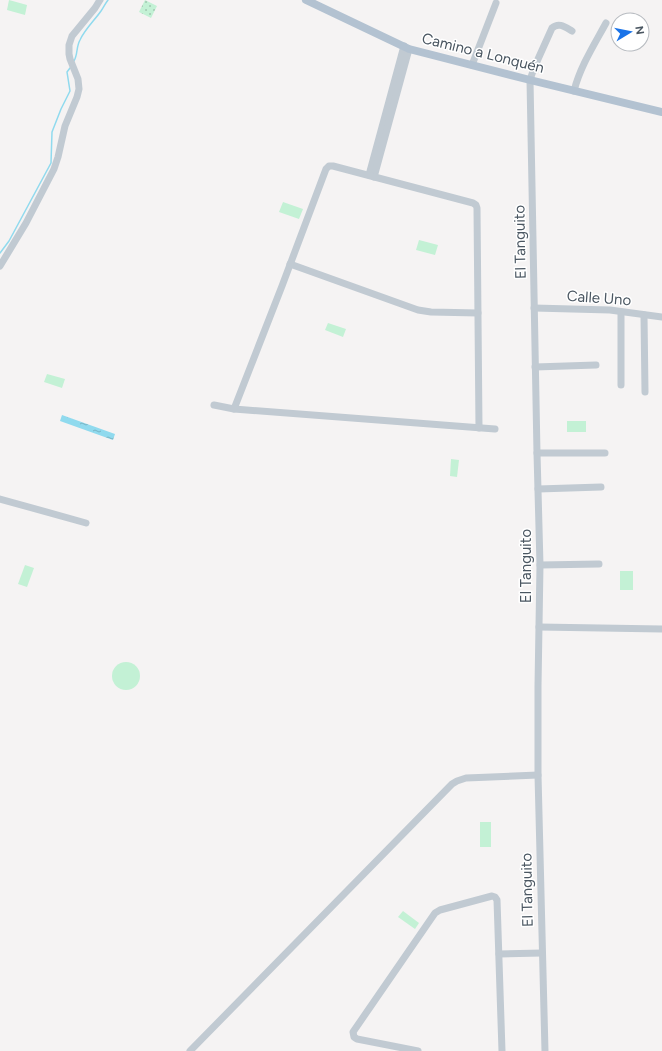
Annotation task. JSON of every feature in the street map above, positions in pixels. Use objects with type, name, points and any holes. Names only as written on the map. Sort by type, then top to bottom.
[{"type":"main road","name":"Camino a Lonquén","points":[[306,0],[407,47],[530,80],[662,112]]},
{"type":"street","points":[[0,266],[26,223],[56,163],[65,126],[77,97],[79,81],[70,59],[69,49],[72,36],[100,0]]},
{"type":"street","points":[[472,65],[496,4]]},
{"type":"street","points":[[574,91],[584,64],[606,23]]},
{"type":"street","points":[[530,80],[552,28],[556,25],[560,25],[572,31]]},
{"type":"street","points":[[371,176],[407,47]]},
{"type":"street","name":"El Tanguito","points":[[530,80],[536,452],[540,565],[538,775],[545,1051]]},
{"type":"street","points":[[234,408],[326,168],[334,166],[476,205],[478,428]]},
{"type":"street","points":[[290,264],[418,310],[431,312],[478,312]]},
{"type":"street","name":"Calle Uno","points":[[534,308],[602,310],[662,317]]},
{"type":"street","points":[[621,312],[621,385]]},
{"type":"street","points":[[644,315],[645,392]]},
{"type":"street","points":[[535,367],[596,365]]},
{"type":"street","points":[[214,405],[234,408],[495,429]]},
{"type":"street","points":[[536,452],[605,453]]},
{"type":"street","points":[[538,488],[601,487]]},
{"type":"street","points":[[0,499],[86,523]]},
{"type":"street","points":[[540,565],[598,564]]},
{"type":"street","points":[[539,627],[662,629]]},
{"type":"street","points":[[190,1051],[452,784],[466,778],[538,775]]},
{"type":"street","points":[[418,1051],[357,1039],[354,1037],[353,1032],[435,913],[440,910],[491,896],[495,897],[497,900],[502,1051]]},
{"type":"street","points":[[499,954],[542,954]]},
{"type":"green space","points":[[9,0],[27,5],[25,15],[7,10]]},
{"type":"green space","points":[[145,0],[157,6],[151,18],[139,12]]},
{"type":"green space","points":[[283,202],[303,209],[299,219],[279,212]]},
{"type":"green space","points":[[419,240],[438,245],[435,255],[416,250]]},
{"type":"green space","points":[[328,323],[346,329],[343,337],[325,330]]},
{"type":"green space","points":[[47,374],[65,379],[62,388],[44,382]]},
{"type":"green space","points":[[567,421],[586,421],[586,432],[567,432]]},
{"type":"green space","points":[[451,459],[459,460],[457,477],[450,476]]},
{"type":"green space","points":[[25,565],[34,568],[27,587],[18,584]]},
{"type":"green space","points":[[620,571],[633,571],[633,590],[620,590]]},
{"type":"green space","points":[[126,662],[136,666],[140,676],[136,686],[126,690],[116,686],[112,676],[116,666]]},
{"type":"green space","points":[[480,822],[491,822],[491,847],[480,847]]},
{"type":"green space","points":[[403,911],[419,923],[415,929],[398,917]]},
{"type":"water","points":[[62,415],[115,434],[113,440],[60,421]]},
{"type":"waterway","points":[[74,61],[82,36],[108,0]]},
{"type":"waterway","points":[[0,253],[9,241],[51,163],[52,132],[70,91],[67,72],[70,68]]}]
